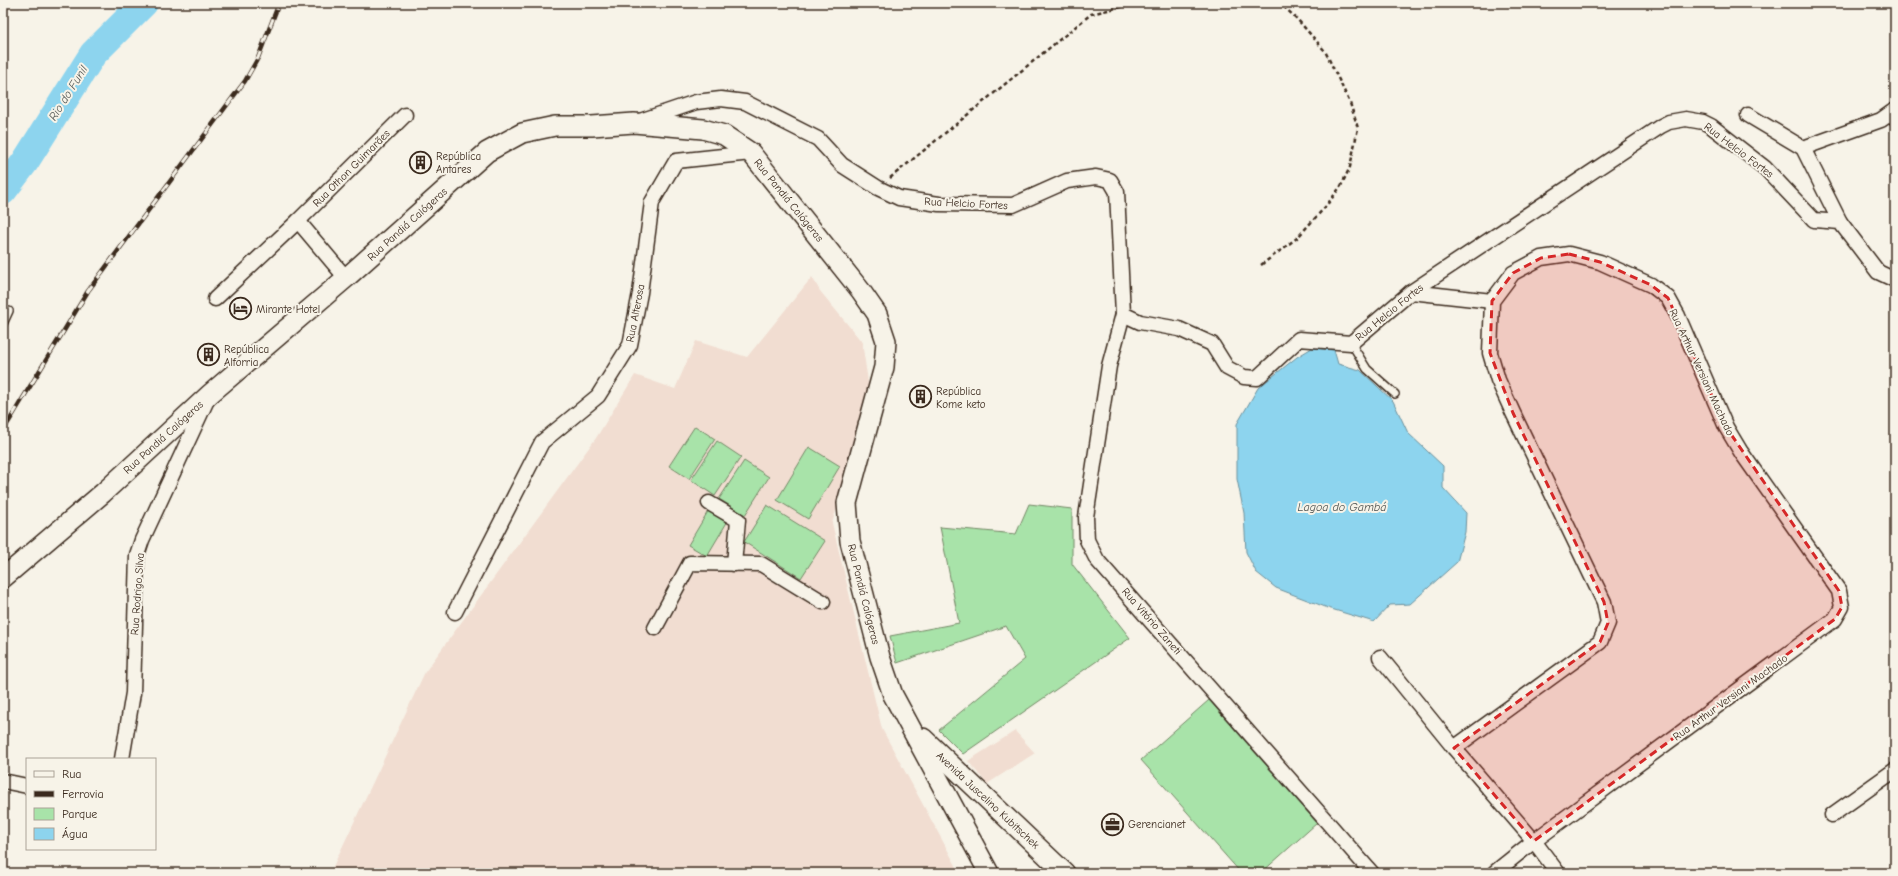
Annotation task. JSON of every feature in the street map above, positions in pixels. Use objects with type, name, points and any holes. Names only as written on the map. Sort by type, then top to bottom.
[{"type":"street","name":"Rua Helcio Fortes","points":[[634,123],[696,102],[721,99],[745,102],[818,139],[842,165],[878,188],[899,198],[939,204],[1013,205],[1067,181],[1096,177],[1110,180],[1117,192],[1123,314],[1140,322],[1179,329],[1212,344],[1227,368],[1244,378],[1257,378],[1299,339],[1351,343],[1411,292],[1661,126],[1677,120],[1694,120],[1711,126],[1765,168],[1814,220],[1840,222]]},
{"type":"street","points":[[1803,148],[1882,120],[1895,110]]},
{"type":"street","name":"Rua Othon Guimarães","points":[[215,299],[298,221],[404,115]]},
{"type":"street","points":[[1748,115],[1803,148],[1840,222],[1878,272],[1895,280]]},
{"type":"street","name":"Rua Pandiá Calógeras","points":[[3,578],[103,493],[210,394],[346,278],[487,152],[522,134],[555,126],[592,126],[634,123],[703,129],[724,135],[751,153],[861,291],[877,314],[886,341],[884,367],[847,503],[850,541],[880,657],[893,695],[989,873]]},
{"type":"street","name":"Rua Alterosa","points":[[455,612],[542,442],[598,396],[630,345],[640,292],[652,202],[676,161],[751,153]]},
{"type":"street","points":[[298,221],[346,278]]},
{"type":"street","name":"Rua Arthur Versiani Machado","points":[[1492,301],[1513,273],[1541,258],[1569,254],[1600,262],[1651,285],[1668,298],[1678,316],[1726,427],[1741,452],[1839,591],[1842,607],[1835,619],[1534,841],[1494,873]]},
{"type":"street","points":[[1411,292],[1492,301],[1490,353],[1498,380],[1604,602],[1608,623],[1600,642],[1454,748]]},
{"type":"street","name":"Rua Vitório Zaneti","points":[[1123,314],[1109,366],[1086,517],[1087,540],[1097,560],[1372,873]]},
{"type":"street","name":"Rua Rodrigo Silva","points":[[122,758],[133,693],[137,555],[142,540],[210,394]]},
{"type":"street","points":[[709,503],[738,520],[734,564]]},
{"type":"street","points":[[655,628],[690,563],[761,564],[823,602]]},
{"type":"street","points":[[1380,657],[1454,748],[1534,841],[1558,873]]},
{"type":"street","name":"Avenida Juscelino Kubitschek","points":[[910,726],[1065,873]]},
{"type":"street","points":[[1832,815],[1895,770]]},
{"type":"street","points":[[3,781],[26,786]]},
{"type":"lane","points":[[3,324],[9,311]]},
{"type":"lane","points":[[1351,343],[1367,369],[1395,394]]},
{"type":"path","points":[[878,188],[1091,14],[1138,3]]},
{"type":"path","points":[[1261,265],[1297,238],[1326,206],[1341,186],[1350,167],[1358,128],[1350,103],[1325,51],[1297,19],[1280,3]]},
{"type":"highlighted area","points":[[1569,254],[1600,262],[1651,285],[1668,298],[1726,427],[1839,591],[1842,607],[1835,619],[1534,841],[1454,748],[1600,642],[1608,623],[1604,602],[1513,413],[1490,353],[1492,301],[1513,273],[1541,258]]},
{"type":"shaded area","points":[[812,277],[820,291],[862,342],[871,401],[832,523],[882,729],[960,873],[330,873],[425,672],[596,438],[635,375],[675,389],[696,341],[747,357]]},
{"type":"shaded area","points":[[1015,731],[1035,753],[987,784],[968,761]]},
{"type":"green space","points":[[695,426],[715,439],[689,479],[669,466]]},
{"type":"green space","points":[[717,441],[741,457],[715,496],[691,480]]},
{"type":"green space","points":[[809,447],[840,466],[808,519],[777,500]]},
{"type":"green space","points":[[744,461],[769,477],[745,515],[719,499]]},
{"type":"green space","points":[[1029,504],[1072,509],[1072,564],[1130,638],[963,754],[939,730],[1025,659],[1006,626],[897,663],[890,636],[959,623],[940,527],[1016,534]]},
{"type":"green space","points":[[767,505],[825,541],[801,578],[744,542]]},
{"type":"green space","points":[[710,508],[729,519],[707,556],[688,545]]},
{"type":"green space","points":[[1209,700],[1317,823],[1261,873],[1241,873],[1141,760]]},
{"type":"water","name":"Lagoa do Gambá","points":[[1312,348],[1334,350],[1338,364],[1360,370],[1393,401],[1408,433],[1443,466],[1443,488],[1466,513],[1465,532],[1457,562],[1410,604],[1390,605],[1374,622],[1328,608],[1276,588],[1256,572],[1246,552],[1244,513],[1237,479],[1237,424],[1258,388],[1297,357]]},
{"type":"waterway","name":"Rio do Funil","points":[[3,191],[25,162],[93,54],[144,3]]},
{"type":"railway","points":[[3,431],[88,291],[245,81],[258,58],[279,3]]},
{"type":"place","name":"República Antares","points":[[421,162]]},
{"type":"place","name":"Mirante Hotel","points":[[240,309]]},
{"type":"place","name":"República Alforria","points":[[208,355]]},
{"type":"place","name":"República Kome keto","points":[[920,397]]},
{"type":"place","name":"Gerencianet","points":[[1112,824]]}]
